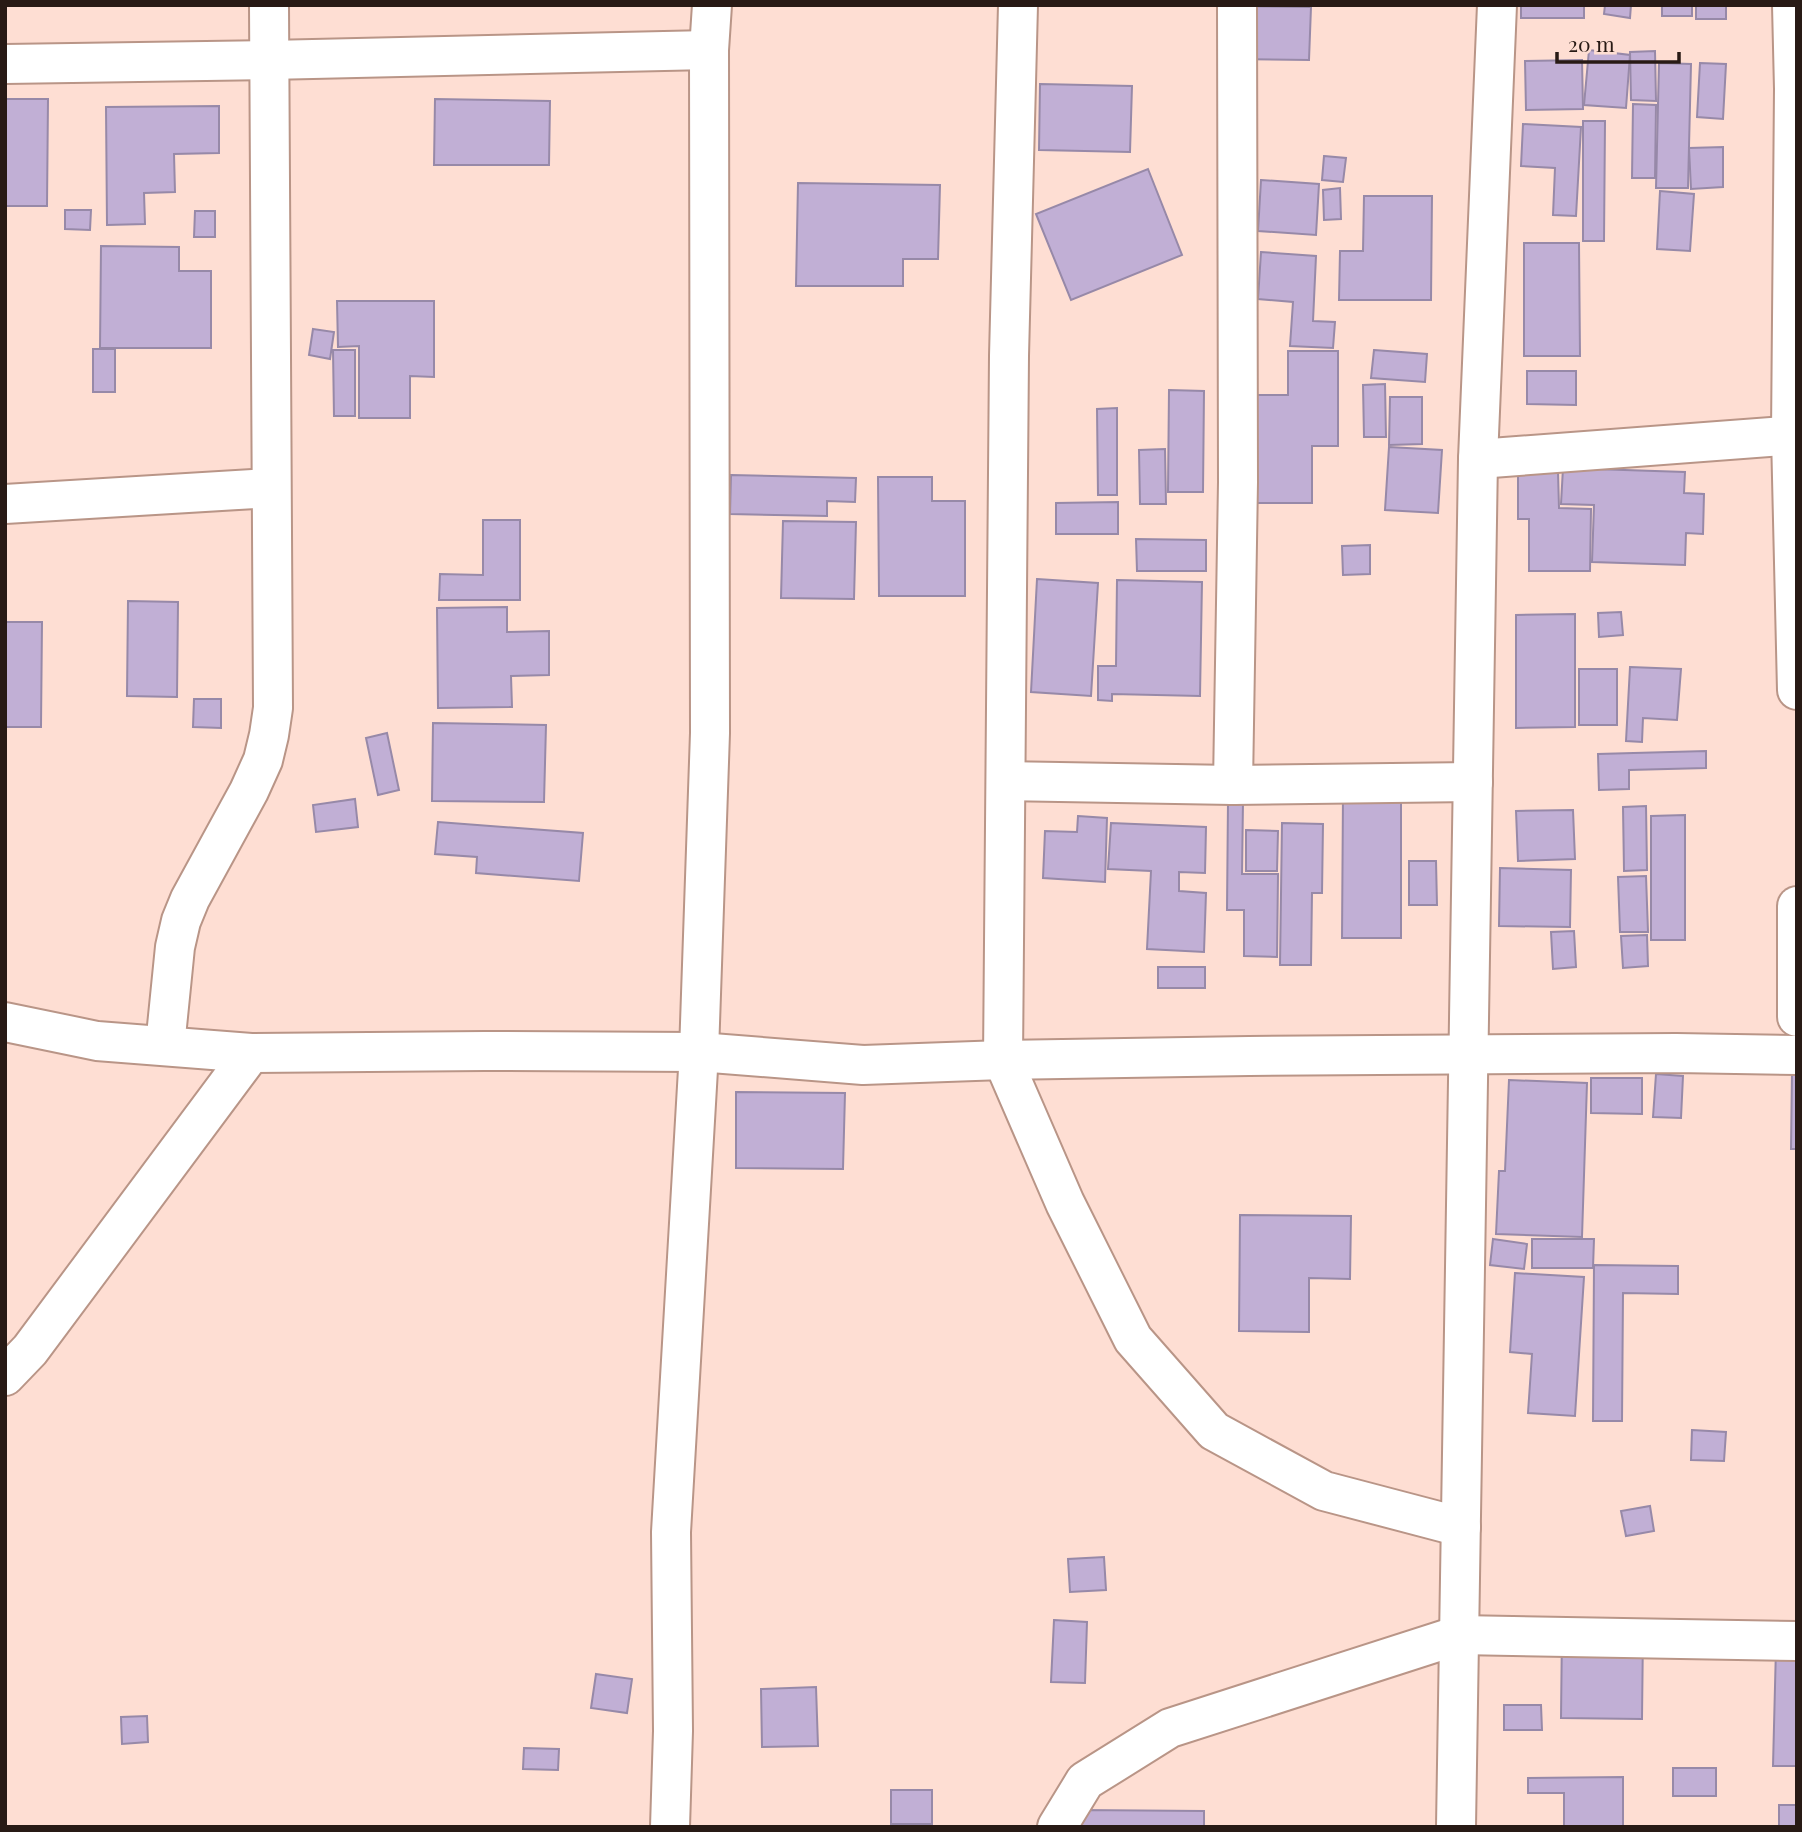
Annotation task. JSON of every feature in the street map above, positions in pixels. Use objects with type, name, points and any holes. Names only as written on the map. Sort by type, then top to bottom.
[{"type":"street","points":[[165,1046],[175,947],[181,921],[263,760],[270,735],[273,708],[269,5]]},
{"type":"street","points":[[670,1827],[673,1731],[671,1532],[699,1052],[710,733],[709,50],[712,5]]},
{"type":"street","points":[[1017,5],[1009,356],[1003,1060],[1065,1203],[1133,1339],[1214,1431],[1324,1491],[1461,1527]]},
{"type":"street","points":[[1233,785],[1238,482],[1237,5]]},
{"type":"street","points":[[1456,1827],[1478,459],[1497,5]]},
{"type":"street","points":[[1792,5],[1796,89],[1794,435],[1797,690]]},
{"type":"street","points":[[5,64],[709,50]]},
{"type":"street","points":[[1478,459],[1794,435]]},
{"type":"street","points":[[5,504],[271,488]]},
{"type":"street","points":[[1006,781],[1233,785],[1472,782]]},
{"type":"street","points":[[1797,906],[1797,1017]]},
{"type":"street","points":[[5,1021],[97,1041],[251,1053],[699,1052],[863,1065],[1003,1060],[1468,1055],[1797,1055]]},
{"type":"street","points":[[5,1376],[30,1350],[251,1053]]},
{"type":"street","points":[[1057,1827],[1086,1781],[1170,1728],[1459,1634],[1797,1641]]},
{"type":"building","points":[[1521,5],[1584,5],[1584,18],[1521,18]]},
{"type":"building","points":[[1605,5],[1631,5],[1630,18],[1604,14]]},
{"type":"building","points":[[1662,5],[1692,5],[1692,16],[1662,16]]},
{"type":"building","points":[[1696,5],[1726,5],[1726,19],[1696,19]]},
{"type":"building","points":[[1232,6],[1311,7],[1309,60],[1231,59]]},
{"type":"building","points":[[1589,50],[1630,55],[1626,108],[1584,105]]},
{"type":"building","points":[[1655,51],[1656,101],[1631,100],[1630,52]]},
{"type":"building","points":[[1582,60],[1583,109],[1526,110],[1525,61]]},
{"type":"building","points":[[1659,63],[1691,64],[1688,188],[1656,188]]},
{"type":"building","points":[[1700,63],[1726,64],[1723,119],[1697,117]]},
{"type":"building","points":[[1040,84],[1132,86],[1130,152],[1039,150]]},
{"type":"building","points":[[5,99],[48,99],[47,206],[5,206]]},
{"type":"building","points":[[435,99],[550,101],[549,165],[434,165]]},
{"type":"building","points":[[1633,104],[1656,105],[1655,178],[1632,178]]},
{"type":"building","points":[[219,106],[219,153],[174,154],[175,192],[144,193],[145,224],[107,225],[106,107]]},
{"type":"building","points":[[1583,121],[1605,121],[1604,241],[1583,241]]},
{"type":"building","points":[[1523,124],[1581,127],[1576,216],[1553,215],[1555,168],[1521,166]]},
{"type":"building","points":[[1723,147],[1723,187],[1691,189],[1689,148]]},
{"type":"building","points":[[1324,156],[1346,158],[1343,182],[1322,180]]},
{"type":"building","points":[[1148,169],[1182,255],[1071,300],[1036,214]]},
{"type":"building","points":[[1261,180],[1319,184],[1316,235],[1258,231]]},
{"type":"building","points":[[798,183],[940,185],[938,259],[903,259],[903,286],[796,286]]},
{"type":"building","points":[[1340,188],[1341,219],[1324,220],[1323,190]]},
{"type":"building","points":[[1660,191],[1694,194],[1690,251],[1657,249]]},
{"type":"building","points":[[1364,196],[1432,196],[1431,300],[1339,300],[1340,251],[1363,251]]},
{"type":"building","points":[[65,210],[91,210],[90,230],[65,229]]},
{"type":"building","points":[[195,211],[215,211],[215,237],[194,237]]},
{"type":"building","points":[[1524,243],[1579,243],[1580,356],[1524,356]]},
{"type":"building","points":[[101,246],[179,247],[179,271],[211,271],[211,348],[100,348]]},
{"type":"building","points":[[1261,252],[1316,256],[1313,321],[1335,322],[1333,348],[1290,346],[1293,302],[1258,299]]},
{"type":"building","points":[[337,301],[434,301],[434,377],[410,376],[410,418],[359,418],[359,346],[338,347]]},
{"type":"building","points":[[313,329],[334,332],[330,359],[309,355]]},
{"type":"building","points":[[93,349],[115,349],[115,392],[93,392]]},
{"type":"building","points":[[333,350],[355,350],[355,416],[334,416]]},
{"type":"building","points":[[1374,350],[1427,354],[1425,382],[1371,378]]},
{"type":"building","points":[[1288,351],[1338,351],[1338,446],[1312,446],[1312,503],[1255,503],[1255,395],[1288,395]]},
{"type":"building","points":[[1527,371],[1576,371],[1576,405],[1527,404]]},
{"type":"building","points":[[1385,384],[1386,437],[1364,437],[1363,385]]},
{"type":"building","points":[[1169,390],[1204,391],[1203,492],[1168,492]]},
{"type":"building","points":[[1390,397],[1422,397],[1422,444],[1389,445]]},
{"type":"building","points":[[1117,408],[1117,495],[1098,495],[1097,409]]},
{"type":"building","points":[[1389,447],[1442,450],[1438,513],[1385,510]]},
{"type":"building","points":[[1165,449],[1166,504],[1140,504],[1139,450]]},
{"type":"building","points":[[1563,468],[1685,472],[1684,493],[1704,494],[1703,534],[1686,533],[1685,565],[1592,562],[1594,505],[1561,504]]},
{"type":"building","points":[[1518,472],[1558,472],[1559,508],[1591,509],[1590,571],[1529,571],[1529,519],[1518,519]]},
{"type":"building","points":[[731,475],[856,478],[855,502],[827,501],[827,516],[730,514]]},
{"type":"building","points":[[878,477],[932,477],[932,501],[965,501],[965,596],[879,596]]},
{"type":"building","points":[[1118,502],[1118,534],[1056,534],[1056,503]]},
{"type":"building","points":[[483,520],[520,520],[520,600],[439,600],[440,574],[483,575]]},
{"type":"building","points":[[783,521],[856,522],[854,599],[781,598]]},
{"type":"building","points":[[1136,539],[1206,540],[1206,571],[1137,571]]},
{"type":"building","points":[[1370,545],[1370,574],[1343,575],[1342,546]]},
{"type":"building","points":[[1037,579],[1098,583],[1091,696],[1031,692]]},
{"type":"building","points":[[1117,580],[1202,582],[1200,696],[1112,694],[1112,701],[1098,700],[1098,666],[1116,666]]},
{"type":"building","points":[[128,601],[178,602],[177,697],[127,696]]},
{"type":"building","points":[[507,607],[507,632],[549,631],[549,675],[511,676],[512,707],[438,708],[437,608]]},
{"type":"building","points":[[1621,612],[1623,635],[1599,637],[1598,613]]},
{"type":"building","points":[[1575,614],[1575,727],[1516,728],[1516,615]]},
{"type":"building","points":[[5,622],[42,622],[41,727],[5,727]]},
{"type":"building","points":[[1630,667],[1681,669],[1677,720],[1643,718],[1642,742],[1626,741]]},
{"type":"building","points":[[1579,669],[1617,669],[1617,725],[1579,725]]},
{"type":"building","points":[[194,699],[221,699],[221,728],[193,727]]},
{"type":"building","points":[[433,723],[546,725],[544,802],[432,801]]},
{"type":"building","points":[[387,733],[399,790],[378,795],[366,738]]},
{"type":"building","points":[[1706,751],[1706,768],[1629,770],[1629,789],[1599,790],[1598,754]]},
{"type":"building","points":[[1343,794],[1401,794],[1401,938],[1342,938]]},
{"type":"building","points":[[355,799],[358,827],[316,832],[313,805]]},
{"type":"building","points":[[1228,801],[1243,801],[1242,874],[1278,874],[1277,957],[1244,956],[1244,910],[1227,910]]},
{"type":"building","points":[[1646,806],[1647,870],[1624,871],[1623,807]]},
{"type":"building","points":[[1573,810],[1575,859],[1518,861],[1516,811]]},
{"type":"building","points":[[1685,815],[1685,940],[1651,940],[1651,816]]},
{"type":"building","points":[[1078,816],[1107,818],[1105,882],[1043,878],[1045,831],[1077,832]]},
{"type":"building","points":[[438,822],[583,833],[579,881],[476,873],[477,857],[435,854]]},
{"type":"building","points":[[1111,823],[1206,827],[1205,873],[1179,872],[1179,891],[1206,893],[1204,952],[1147,949],[1151,871],[1108,869]]},
{"type":"building","points":[[1282,823],[1323,824],[1322,893],[1312,893],[1311,965],[1280,965]]},
{"type":"building","points":[[1246,830],[1278,831],[1277,871],[1246,871]]},
{"type":"building","points":[[1409,861],[1436,861],[1437,905],[1409,905]]},
{"type":"building","points":[[1500,868],[1571,870],[1570,927],[1499,926]]},
{"type":"building","points":[[1646,876],[1648,932],[1620,932],[1618,877]]},
{"type":"building","points":[[1574,931],[1576,967],[1553,969],[1551,932]]},
{"type":"building","points":[[1647,935],[1648,966],[1623,968],[1621,936]]},
{"type":"building","points":[[1158,967],[1205,967],[1205,988],[1158,988]]},
{"type":"building","points":[[1792,1071],[1797,1071],[1797,1149],[1791,1149]]},
{"type":"building","points":[[1656,1074],[1683,1076],[1681,1118],[1653,1117]]},
{"type":"building","points":[[1591,1078],[1642,1078],[1642,1114],[1591,1113]]},
{"type":"building","points":[[1509,1080],[1587,1083],[1582,1237],[1496,1234],[1499,1171],[1505,1171]]},
{"type":"building","points":[[736,1092],[845,1093],[843,1169],[736,1168]]},
{"type":"building","points":[[1240,1215],[1351,1216],[1350,1279],[1309,1278],[1309,1332],[1239,1331]]},
{"type":"building","points":[[1493,1239],[1527,1244],[1524,1269],[1490,1265]]},
{"type":"building","points":[[1532,1239],[1594,1239],[1593,1268],[1532,1268]]},
{"type":"building","points":[[1594,1265],[1678,1266],[1678,1294],[1623,1293],[1622,1421],[1593,1421]]},
{"type":"building","points":[[1515,1273],[1584,1277],[1575,1416],[1528,1413],[1532,1354],[1510,1352]]},
{"type":"building","points":[[1692,1430],[1726,1432],[1724,1461],[1691,1460]]},
{"type":"building","points":[[1650,1506],[1654,1531],[1626,1536],[1621,1511]]},
{"type":"building","points":[[1104,1557],[1106,1590],[1070,1592],[1068,1559]]},
{"type":"building","points":[[1054,1620],[1087,1622],[1085,1683],[1051,1682]]},
{"type":"building","points":[[1562,1630],[1643,1631],[1642,1719],[1561,1718]]},
{"type":"building","points":[[1776,1647],[1797,1647],[1797,1766],[1773,1766]]},
{"type":"building","points":[[596,1674],[632,1679],[627,1713],[591,1708]]},
{"type":"building","points":[[816,1687],[818,1746],[762,1747],[761,1689]]},
{"type":"building","points":[[1504,1705],[1541,1705],[1542,1730],[1504,1730]]},
{"type":"building","points":[[147,1716],[148,1742],[122,1744],[121,1717]]},
{"type":"building","points":[[524,1748],[559,1749],[558,1770],[523,1769]]},
{"type":"building","points":[[1673,1768],[1716,1768],[1716,1796],[1673,1796]]},
{"type":"building","points":[[1623,1777],[1623,1827],[1564,1827],[1564,1793],[1528,1793],[1528,1778]]},
{"type":"building","points":[[891,1790],[932,1790],[932,1824],[891,1824]]},
{"type":"building","points":[[1779,1805],[1797,1805],[1797,1827],[1779,1827]]},
{"type":"building","points":[[1079,1810],[1204,1811],[1204,1827],[1079,1827]]}]
